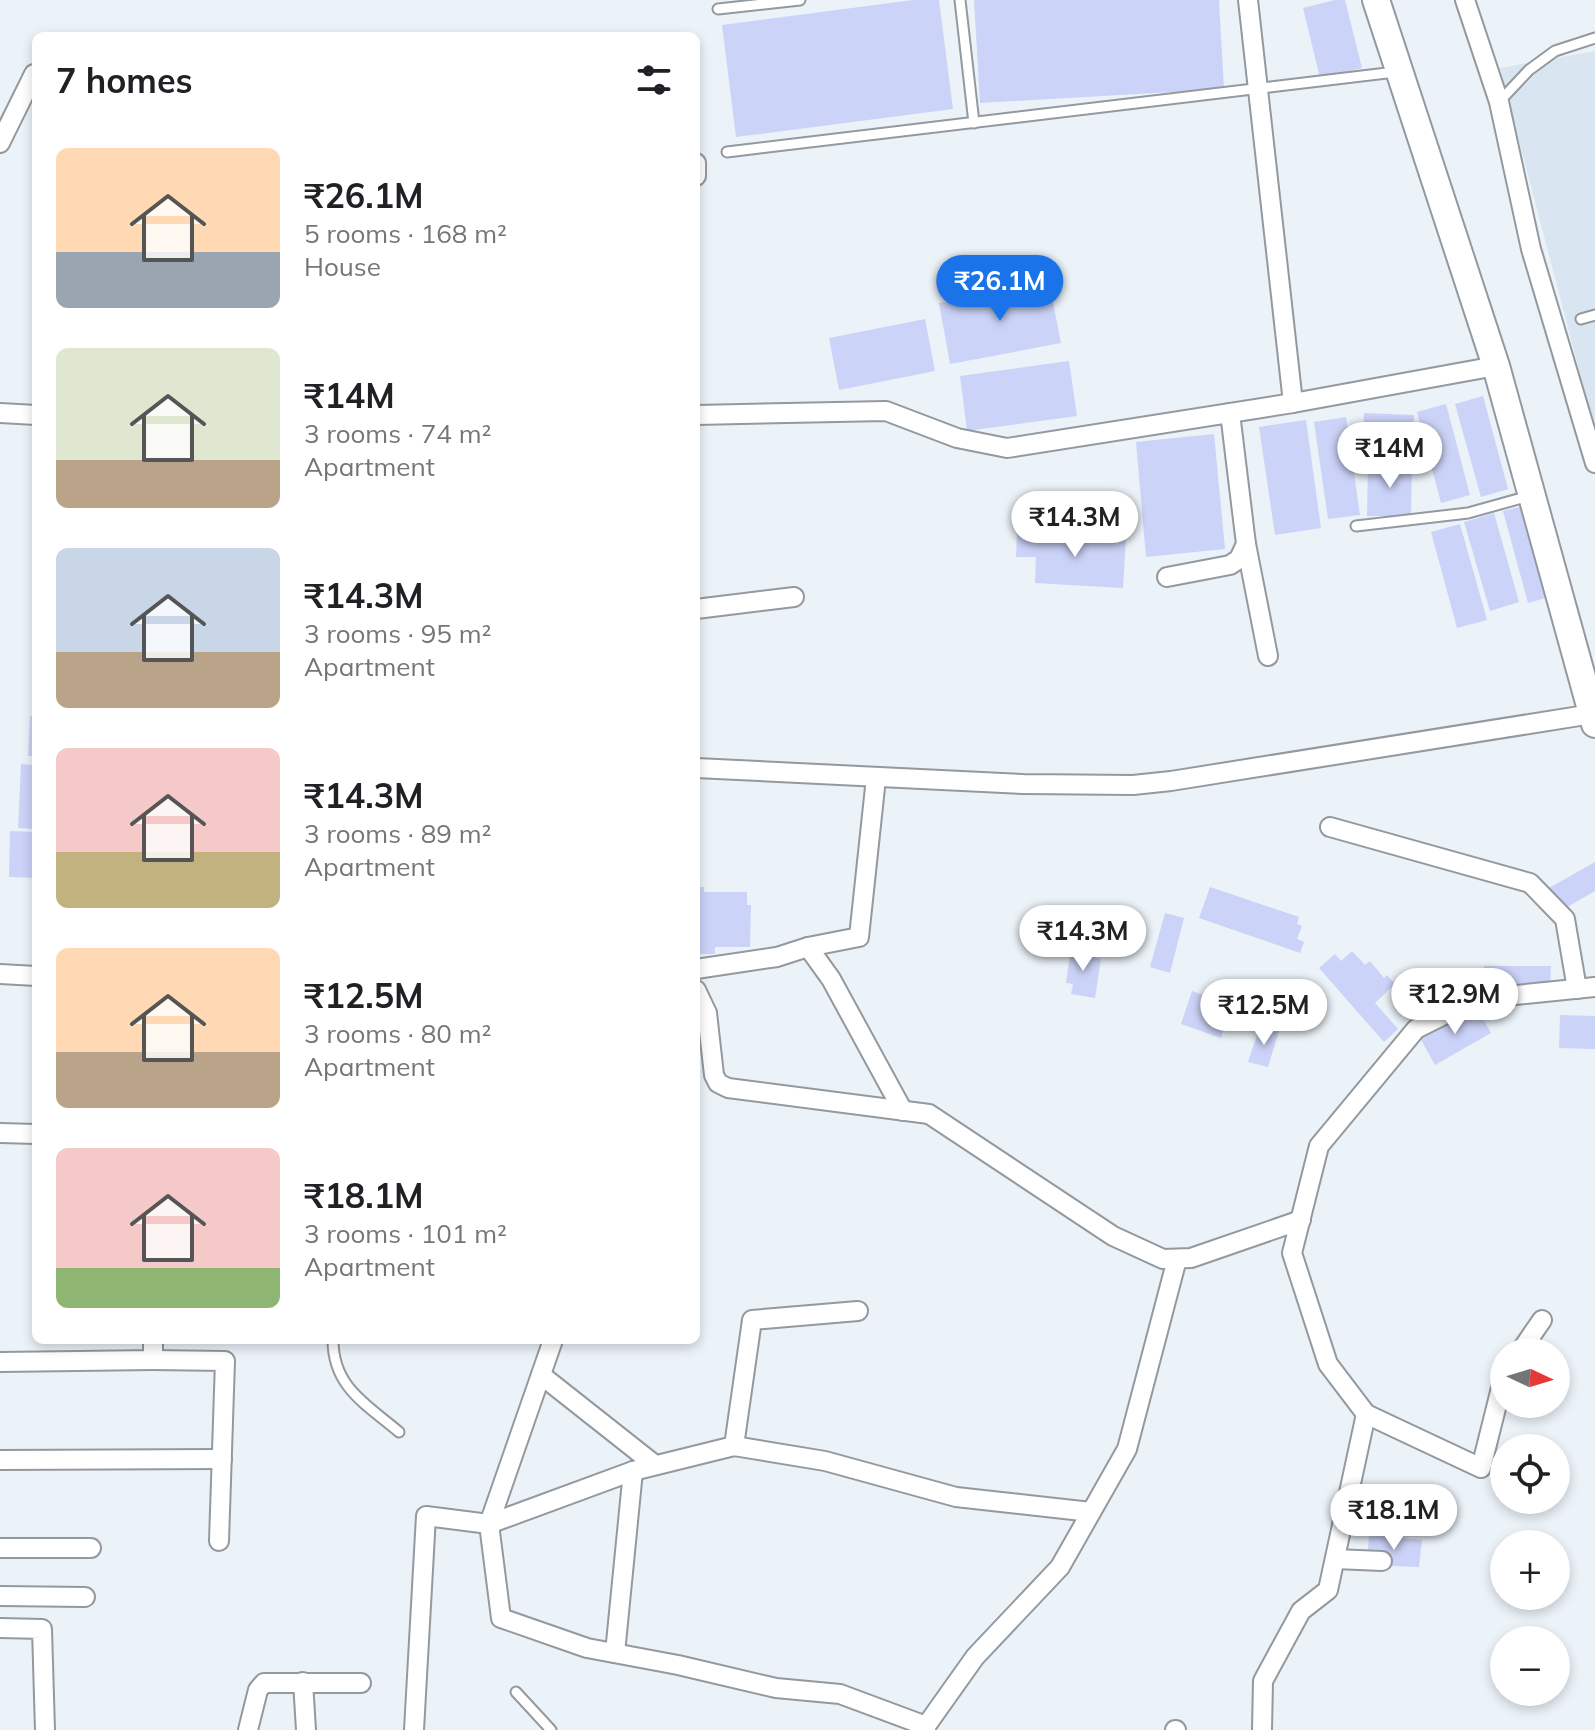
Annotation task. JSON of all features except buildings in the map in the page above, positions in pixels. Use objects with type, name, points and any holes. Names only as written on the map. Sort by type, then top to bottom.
[{"type":"street","points":[[1248,0],[1293,403]]},
{"type":"street","points":[[700,768],[1023,784],[1133,785],[1593,719],[1496,366],[1376,0]]},
{"type":"street","points":[[1465,0],[1499,102],[1531,249],[1595,463]]},
{"type":"street","points":[[0,143],[32,78]]},
{"type":"street","points":[[700,415],[886,411],[957,438],[1007,448],[1293,403],[1496,366]]},
{"type":"street","points":[[0,413],[32,415]]},
{"type":"street","points":[[1230,413],[1246,544],[1268,656]]},
{"type":"street","points":[[1167,577],[1230,565],[1239,559],[1246,544]]},
{"type":"street","points":[[700,609],[794,597]]},
{"type":"street","points":[[700,968],[777,957],[859,937],[876,778]]},
{"type":"street","points":[[1330,827],[1530,883],[1565,919],[1586,988],[1476,999],[1416,1029],[1319,1146],[1292,1253],[1328,1364],[1366,1414],[1481,1468],[1494,1418]]},
{"type":"street","points":[[808,947],[831,979],[903,1111]]},
{"type":"street","points":[[0,974],[32,976]]},
{"type":"street","points":[[700,998],[707,1013],[714,1075],[718,1083],[728,1088],[929,1114],[1113,1236],[1163,1259],[1191,1258],[1301,1220]]},
{"type":"street","points":[[0,1133],[32,1134]]},
{"type":"street","points":[[552,1344],[489,1524],[501,1618],[587,1648],[776,1688],[840,1694],[926,1728],[975,1657],[1060,1567],[1127,1449],[1177,1259]]},
{"type":"street","points":[[734,1446],[752,1320],[858,1311]]},
{"type":"street","points":[[1530,1338],[1542,1320]]},
{"type":"street","points":[[153,1344],[153,1360]]},
{"type":"street","points":[[0,1362],[225,1361],[219,1541]]},
{"type":"street","points":[[541,1375],[655,1465]]},
{"type":"street","points":[[1262,1730],[1263,1681],[1301,1611],[1328,1590],[1366,1414]]},
{"type":"street","points":[[414,1730],[426,1516],[489,1524],[633,1471],[734,1446],[825,1461],[956,1497],[1091,1512]]},
{"type":"street","points":[[0,1460],[222,1459]]},
{"type":"street","points":[[615,1653],[633,1471]]},
{"type":"street","points":[[0,1548],[91,1548]]},
{"type":"street","points":[[1335,1559],[1382,1561]]},
{"type":"street","points":[[0,1596],[85,1597]]},
{"type":"street","points":[[43,1597],[45,1730]]},
{"type":"street","points":[[0,1628],[42,1629]]},
{"type":"street","points":[[303,1682],[306,1730]]},
{"type":"street","points":[[248,1730],[258,1690],[264,1683],[361,1683]]},
{"type":"lane","points":[[718,9],[800,0]]},
{"type":"lane","points":[[960,0],[974,123]]},
{"type":"lane","points":[[1499,102],[1529,70],[1555,51],[1595,38]]},
{"type":"lane","points":[[727,152],[1400,71]]},
{"type":"lane","points":[[1581,319],[1595,315]]},
{"type":"lane","points":[[1356,526],[1468,513],[1532,495]]},
{"type":"lane","points":[[333,1344],[336,1369],[345,1386],[399,1432]]},
{"type":"lane","points":[[516,1692],[551,1730]]},
{"type":"shaded area","points":[[1595,51],[1595,431],[1500,68]]}]
